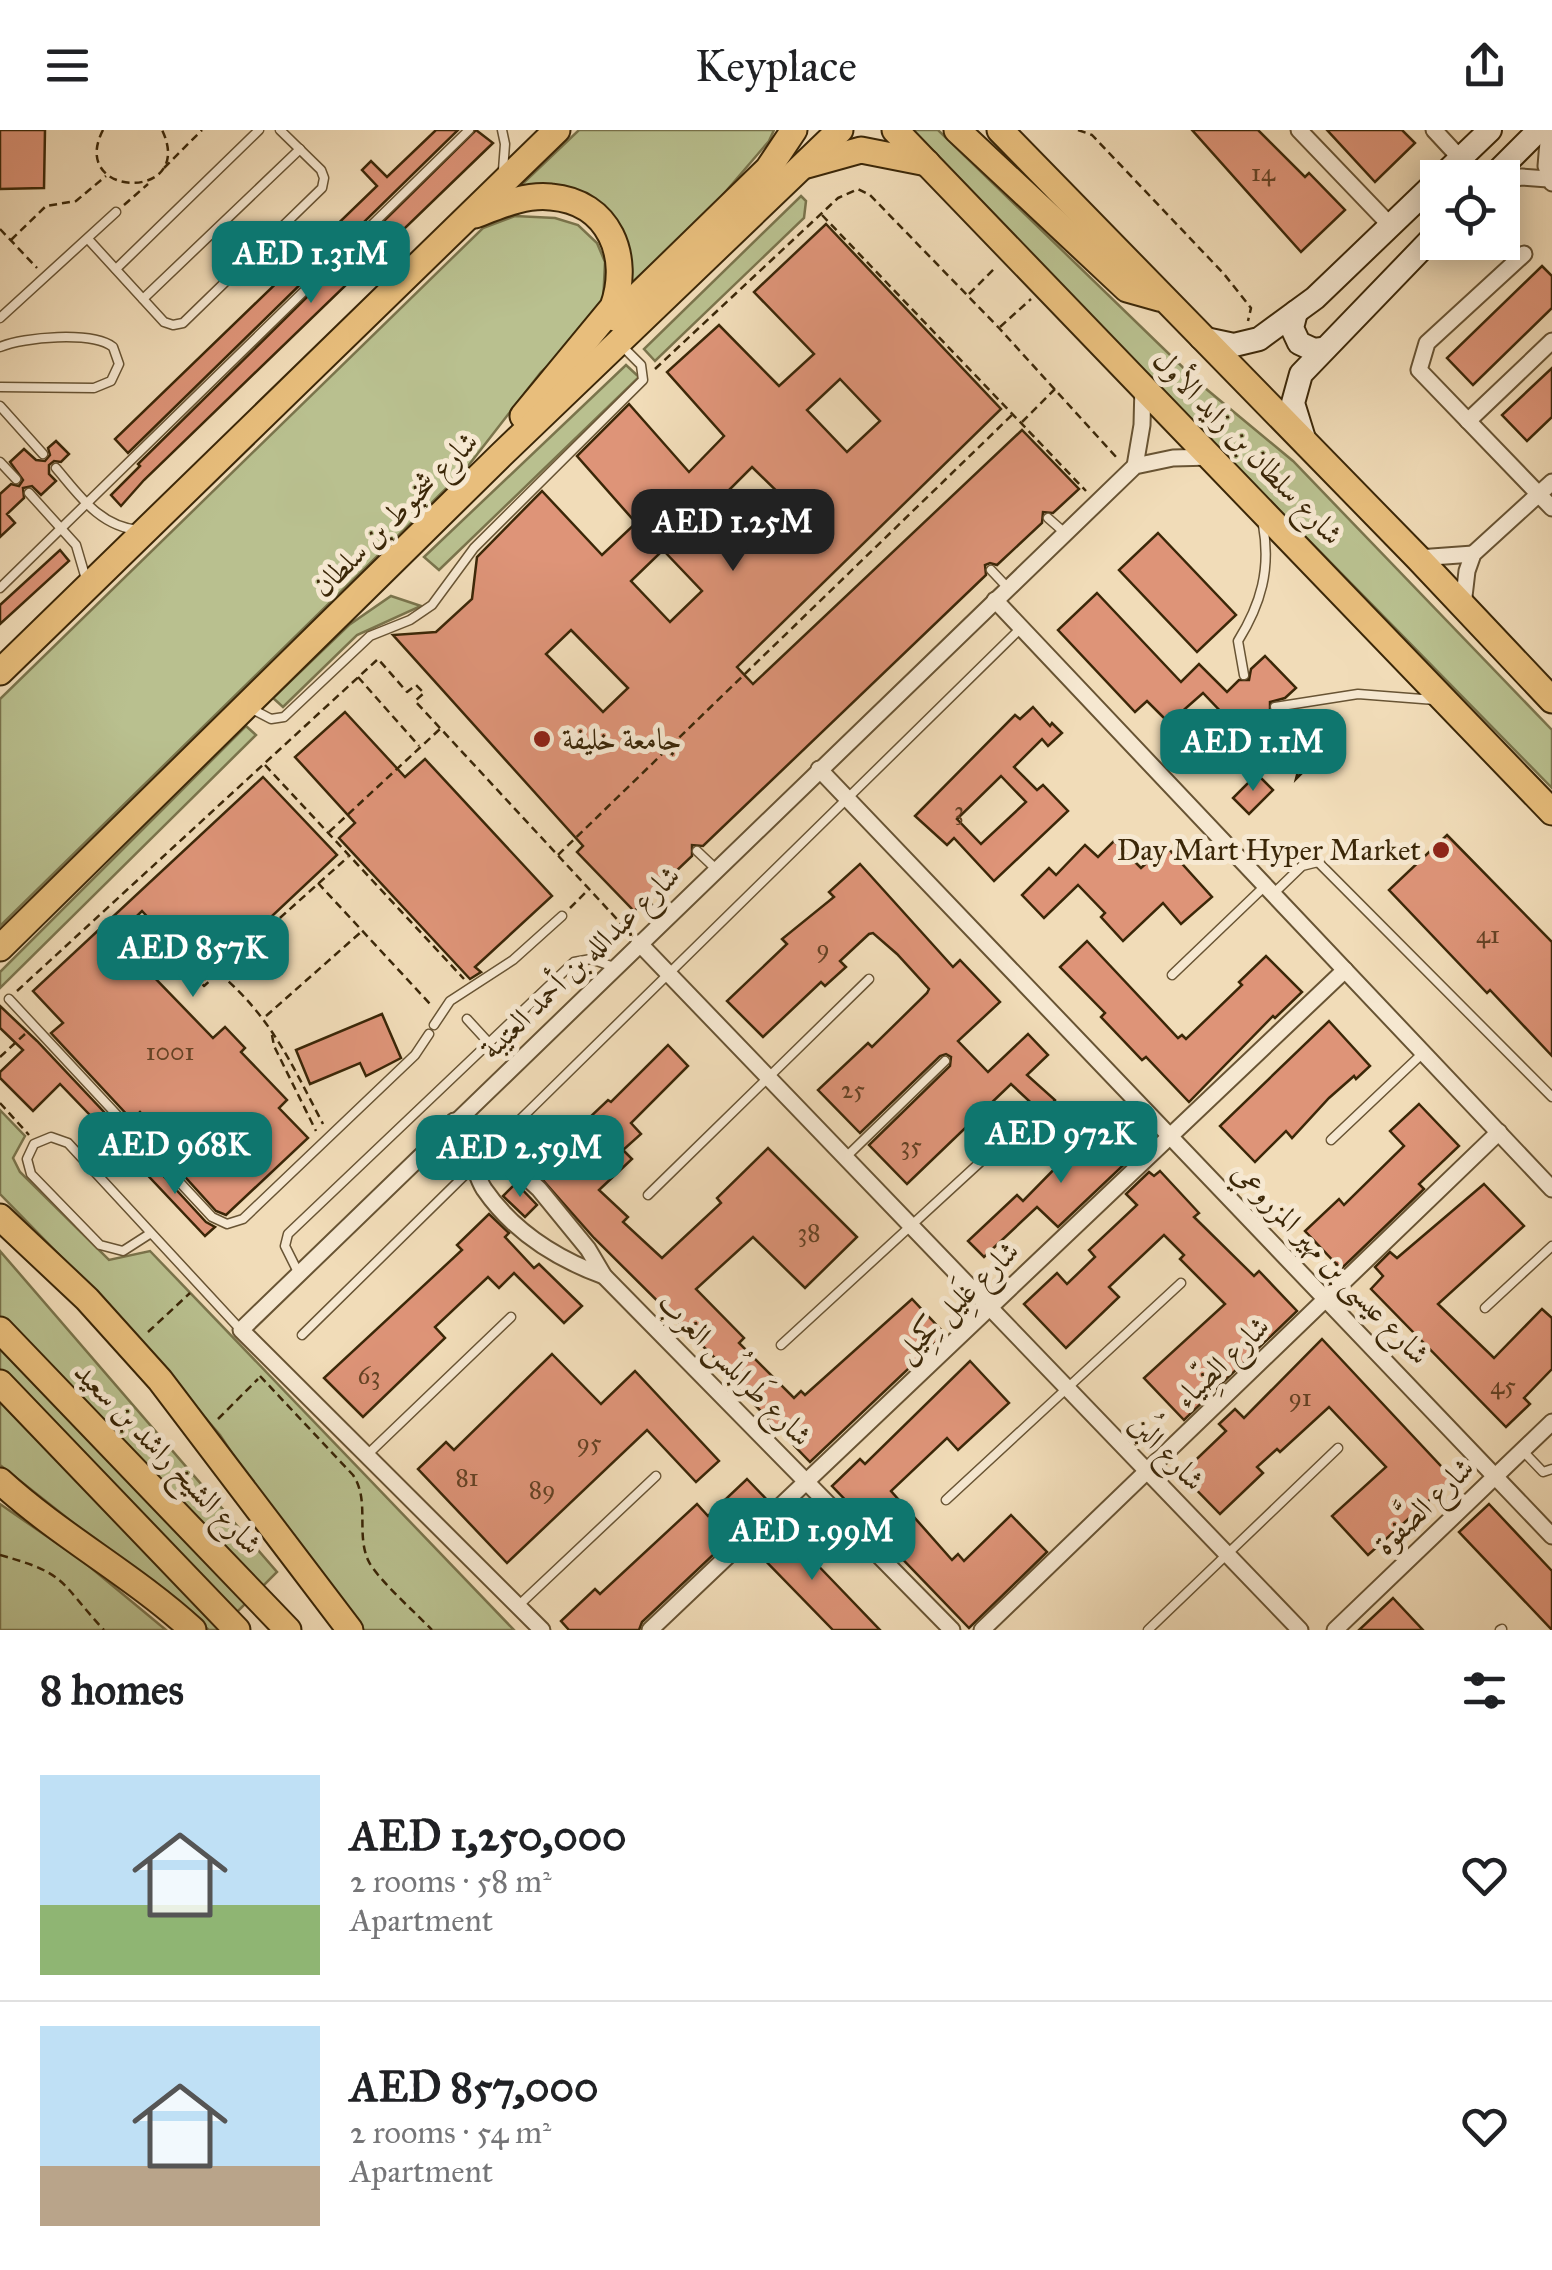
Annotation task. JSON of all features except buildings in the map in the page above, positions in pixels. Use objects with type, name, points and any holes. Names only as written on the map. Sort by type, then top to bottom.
[{"type":"main road","points":[[0,672],[558,130]]},
{"type":"main road","points":[[563,396],[596,339],[632,299],[768,169],[794,130]]},
{"type":"main road","name":"شارع شخبوط بن سلطان","points":[[0,948],[501,455],[840,130]]},
{"type":"main road","name":"شارع سلطان بن زايد الأول","points":[[896,130],[1552,812]]},
{"type":"main road","points":[[957,130],[1127,289],[1164,300]]},
{"type":"main road","name":"شارع سلطان بن زايد الأول","points":[[1000,130],[1552,700]]},
{"type":"main road","points":[[802,167],[862,150],[927,163]]},
{"type":"main road","points":[[469,218],[526,198],[550,196],[572,202],[589,210],[611,235],[622,268],[614,307],[532,404],[501,455]]},
{"type":"main road","points":[[0,1217],[87,1299],[132,1348],[350,1630]]},
{"type":"main road","name":"شارع الشيخ راشد بن سعيد","points":[[0,1330],[288,1630]]},
{"type":"main road","points":[[0,1383],[236,1629]]},
{"type":"main road","points":[[0,1481],[193,1630]]},
{"type":"street","points":[[1300,130],[1390,226]]},
{"type":"street","points":[[1434,130],[1460,158],[1490,130]]},
{"type":"street","points":[[1510,160],[1539,130]]},
{"type":"street","points":[[1520,177],[1550,181],[1546,153],[1550,130]]},
{"type":"street","points":[[1201,338],[1234,344],[1259,338],[1296,312],[1420,197]]},
{"type":"street","points":[[1307,448],[1293,403],[1301,374],[1420,250]]},
{"type":"street","points":[[1524,254],[1427,343],[1419,370],[1552,508]]},
{"type":"street","points":[[1296,312],[1292,328],[1298,343],[1305,348],[1322,349]]},
{"type":"street","points":[[1468,421],[1552,341]]},
{"type":"street","points":[[1143,385],[1142,425],[1132,468],[1174,458],[1212,456]]},
{"type":"street","name":"شارع عبدالله بن أحمد العتيبة","points":[[241,1330],[1132,468]]},
{"type":"street","points":[[1462,605],[1473,554],[1552,482]]},
{"type":"street","points":[[1418,558],[1473,554]]},
{"type":"street","points":[[995,600],[1551,1185]]},
{"type":"street","name":"شارع عيسى بن مهير المزروعي","points":[[820,770],[1552,1536]]},
{"type":"street","name":"شارع البُن","points":[[640,943],[1300,1630]]},
{"type":"street","name":"شارع غَلِيل كِحِيل","points":[[650,1630],[1345,970]]},
{"type":"street","name":"شارع طَرابلُس الغرب","points":[[450,1124],[470,1151],[481,1158],[510,1160],[539,1189],[604,1276],[952,1630]]},
{"type":"street","name":"شارع الضِّياء","points":[[982,1630],[1499,1132]]},
{"type":"street","name":"شارع طَرابلُس الغرب","points":[[481,1158],[485,1190],[523,1231],[574,1264],[604,1276]]},
{"type":"street","points":[[241,1330],[542,1630]]},
{"type":"street","name":"شارع الصَّفوة","points":[[1335,1630],[1552,1422]]},
{"type":"lane","points":[[116,270],[259,130]]},
{"type":"lane","points":[[88,238],[168,324],[178,325],[187,320],[322,188],[323,173],[280,130]]},
{"type":"lane","points":[[0,588],[469,130]]},
{"type":"lane","points":[[496,187],[506,159],[502,130]]},
{"type":"lane","points":[[143,299],[300,149]]},
{"type":"lane","points":[[2,314],[116,212]]},
{"type":"lane","points":[[0,347],[26,340],[96,338],[113,347],[119,364],[117,374],[104,386],[0,387]]},
{"type":"lane","points":[[246,706],[280,719],[370,636],[425,610],[474,548],[643,380],[641,365],[619,342]]},
{"type":"lane","points":[[0,406],[43,454]]},
{"type":"lane","points":[[0,462],[16,479]]},
{"type":"lane","points":[[56,468],[111,523],[143,530]]},
{"type":"lane","points":[[29,493],[82,556],[85,591]]},
{"type":"lane","points":[[1244,675],[1238,641],[1254,616],[1266,578],[1260,506]]},
{"type":"lane","points":[[1048,518],[1065,533]]},
{"type":"lane","points":[[991,570],[1008,588]]},
{"type":"lane","points":[[302,1335],[1021,628]]},
{"type":"lane","points":[[1275,707],[1358,694],[1446,701]]},
{"type":"lane","points":[[697,851],[716,869]]},
{"type":"lane","points":[[1172,975],[1269,890],[1302,866],[1318,862],[1552,1097]]},
{"type":"lane","points":[[644,902],[661,922]]},
{"type":"lane","points":[[434,1024],[450,1001],[513,960],[562,916]]},
{"type":"lane","points":[[299,1275],[285,1246],[288,1234],[574,962],[591,959],[614,967]]},
{"type":"lane","points":[[648,1195],[869,979]]},
{"type":"lane","points":[[8,999],[219,1222],[243,1219],[415,1055],[429,1034]]},
{"type":"lane","points":[[450,1001],[458,1010]]},
{"type":"lane","points":[[466,1019],[489,1043]]},
{"type":"lane","points":[[1331,1140],[1424,1053]]},
{"type":"lane","points":[[846,1157],[945,1061]]},
{"type":"lane","points":[[781,1345],[1025,1122]]},
{"type":"lane","points":[[151,1233],[123,1251],[100,1245],[31,1174],[27,1159],[34,1144],[60,1138],[82,1158],[241,1330]]},
{"type":"lane","points":[[1485,1308],[1552,1246]]},
{"type":"lane","points":[[946,1500],[1181,1283]]},
{"type":"lane","points":[[367,1455],[511,1317]]},
{"type":"lane","points":[[1148,1630],[1338,1448]]},
{"type":"lane","points":[[1522,1450],[1543,1472],[1552,1469]]},
{"type":"lane","points":[[518,1606],[656,1476]]},
{"type":"path","points":[[103,130],[97,150],[108,175],[133,185],[158,174],[167,158],[162,130]]},
{"type":"path","points":[[116,212],[202,130]]},
{"type":"path","points":[[1078,130],[1092,136],[1224,274],[1251,308],[1246,334]]},
{"type":"path","points":[[11,240],[46,206],[76,201],[108,175]]},
{"type":"path","points":[[643,380],[844,193],[858,190],[870,195],[1132,468]]},
{"type":"path","points":[[821,214],[1098,502]]},
{"type":"path","points":[[0,229],[44,276]]},
{"type":"path","points":[[968,295],[1013,251]]},
{"type":"path","points":[[999,328],[1046,285]]},
{"type":"path","points":[[1022,423],[1055,389]]},
{"type":"path","points":[[557,856],[1013,414]]},
{"type":"path","points":[[8,999],[378,659],[407,692],[416,684],[424,693],[415,701],[640,943]]},
{"type":"path","points":[[358,677],[420,747]]},
{"type":"path","points":[[328,833],[440,729]]},
{"type":"path","points":[[264,764],[471,987]]},
{"type":"path","points":[[132,923],[191,985],[197,978],[204,986],[349,856]]},
{"type":"path","points":[[318,883],[439,1013]]},
{"type":"path","points":[[562,916],[588,890]]},
{"type":"path","points":[[264,1018],[362,930]]},
{"type":"path","points":[[219,973],[264,1018],[282,1043],[325,1138]]},
{"type":"path","points":[[0,1057],[34,1026]]},
{"type":"path","points":[[273,1033],[274,1046],[325,1138]]},
{"type":"path","points":[[0,1103],[34,1144]]},
{"type":"path","points":[[82,1158],[108,1134]]},
{"type":"path","points":[[132,1348],[198,1285]]},
{"type":"path","points":[[202,1434],[260,1376],[361,1486],[363,1542],[368,1562],[432,1630]]},
{"type":"path","points":[[0,1555],[56,1575],[104,1630]]},
{"type":"green space","points":[[579,130],[774,130],[769,141],[703,218],[625,289],[609,217],[516,190]]},
{"type":"green space","points":[[913,130],[938,130],[1199,383],[1293,461],[1552,730],[1552,788],[1184,413]]},
{"type":"green space","points":[[801,196],[806,201],[804,218],[655,361],[644,349]]},
{"type":"green space","points":[[515,216],[555,218],[578,225],[597,243],[605,262],[603,304],[587,331],[541,372],[465,470],[0,926],[0,699],[483,228]]},
{"type":"green space","points":[[626,365],[639,377],[439,570],[424,557]]},
{"type":"green space","points":[[391,596],[421,606],[357,635],[283,707],[273,698],[349,625]]},
{"type":"green space","points":[[246,726],[256,735],[0,988],[0,972]]},
{"type":"green space","points":[[0,1110],[25,1136],[13,1158],[20,1172],[109,1260],[150,1251],[514,1630],[363,1630],[297,1551],[220,1435],[110,1307],[0,1194]]},
{"type":"green space","points":[[0,1251],[277,1572],[219,1630],[209,1630],[0,1465]]},
{"type":"green space","points":[[0,1504],[84,1562],[166,1630],[0,1630]]},
{"type":"place","name":"جامعة خليفة","points":[[542,739]]},
{"type":"place","name":"Day Mart Hyper Market","points":[[1441,850]]}]
